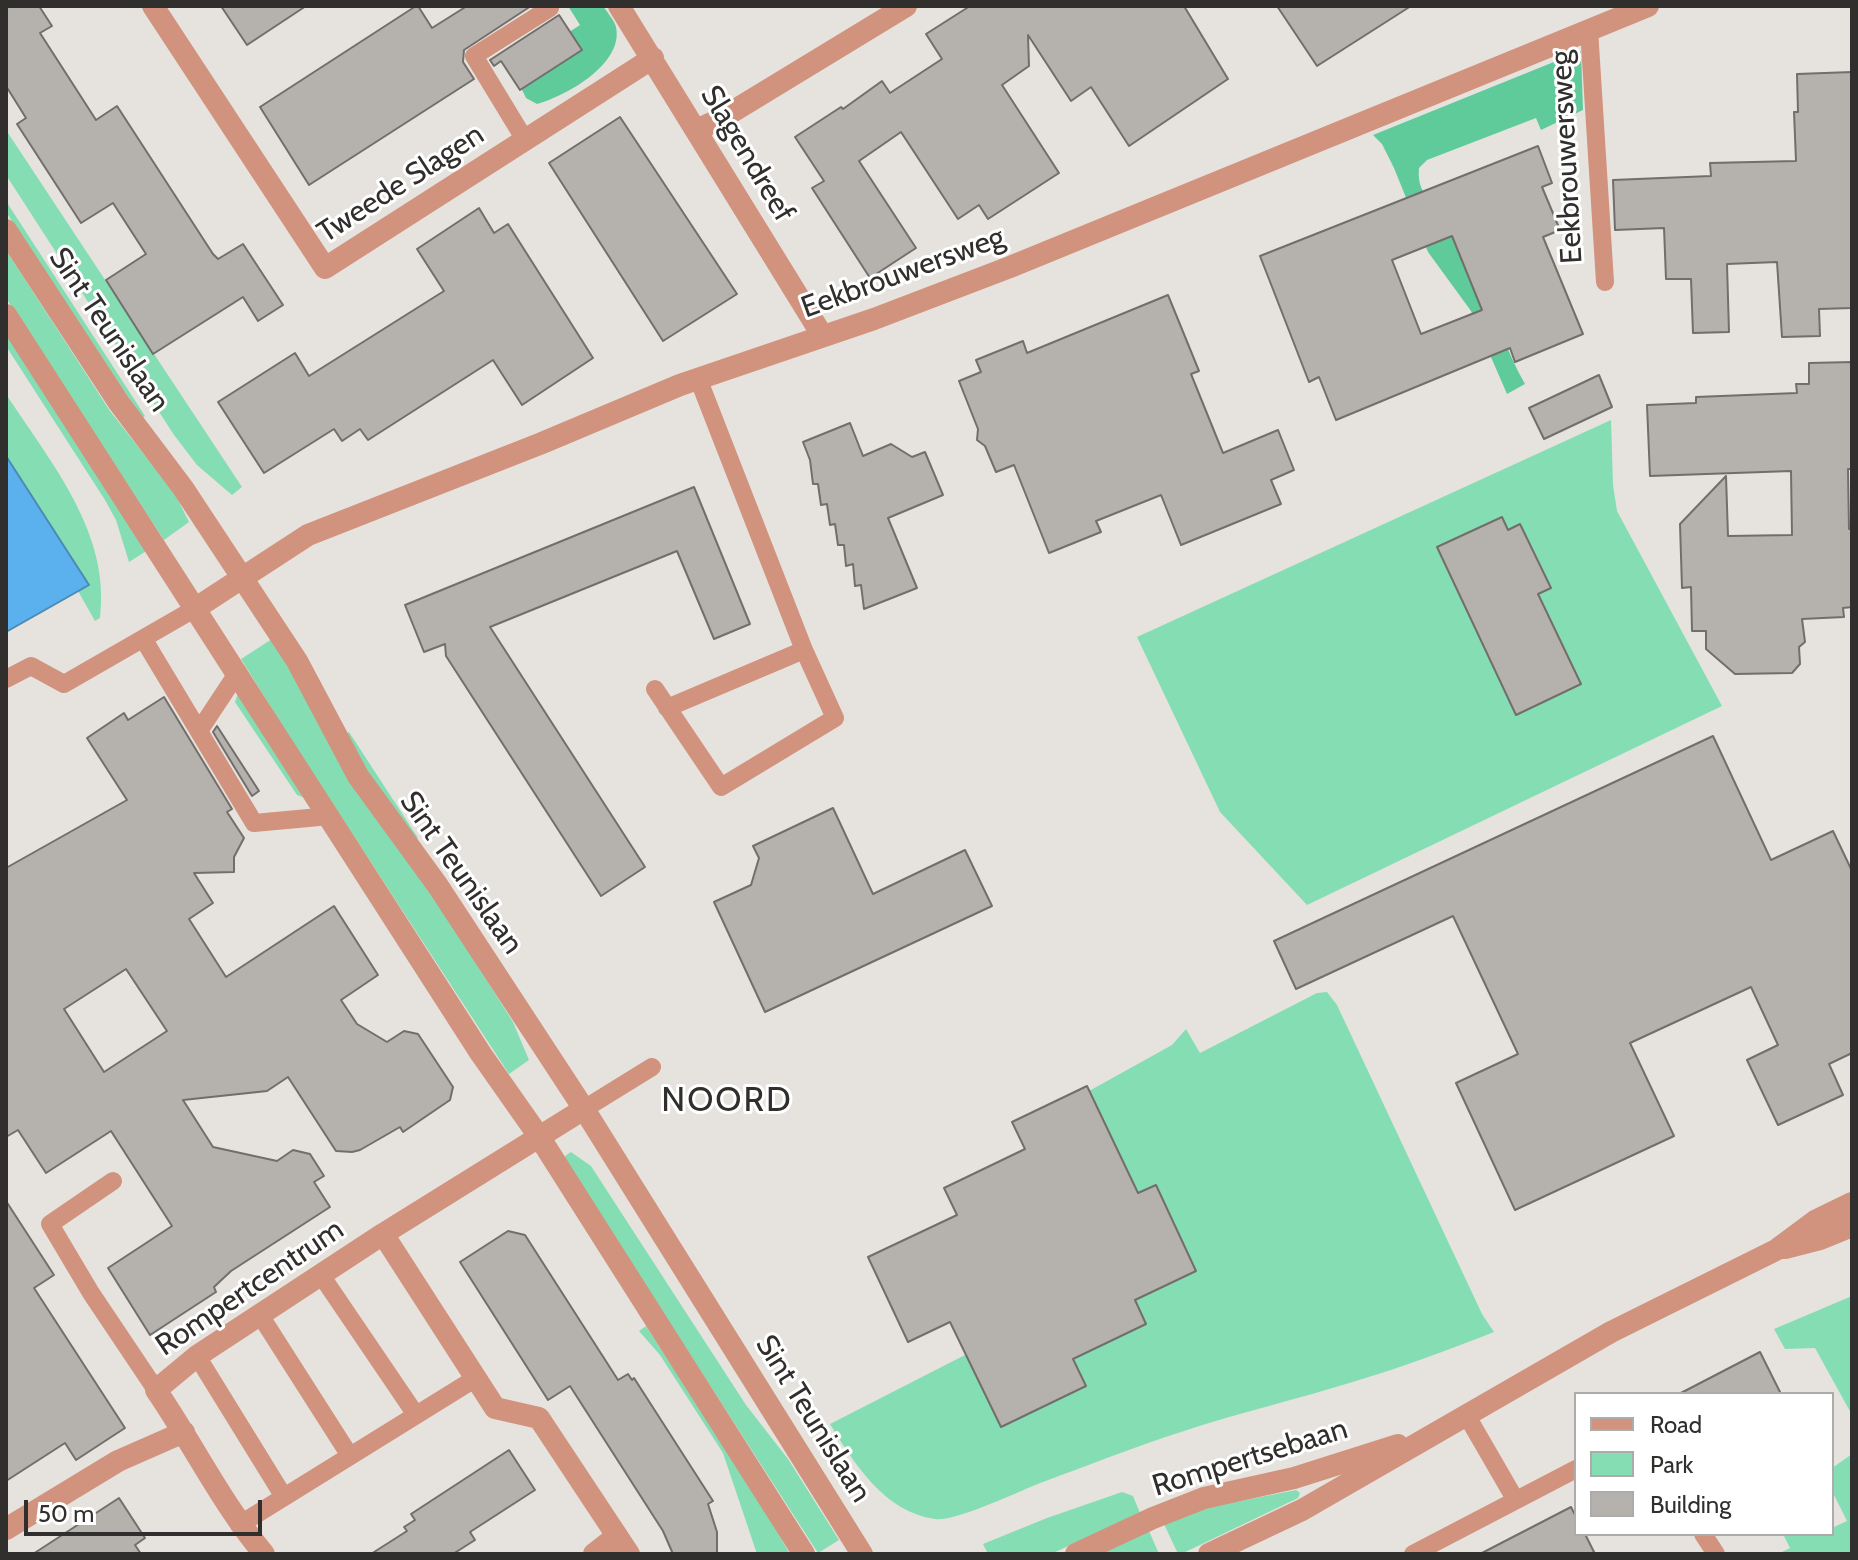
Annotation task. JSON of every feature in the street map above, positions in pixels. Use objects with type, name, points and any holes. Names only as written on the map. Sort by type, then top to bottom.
[{"type":"street","name":"Tweede Slagen","points":[[153,6],[325,268],[653,58]]},
{"type":"street","name":"Slagendreef","points":[[619,6],[822,335]]},
{"type":"street","points":[[697,130],[906,6]]},
{"type":"street","name":"Eekbrouwersweg","points":[[196,608],[308,535],[698,378],[874,319],[1010,267],[1648,6]]},
{"type":"street","name":"Sint Teunislaan","points":[[6,230],[119,403],[183,488],[297,661],[358,776],[438,886],[584,1109],[862,1554]]},
{"type":"street","points":[[6,315],[481,1054],[540,1138],[804,1554]]},
{"type":"street","name":"Rompertcentrum","points":[[264,1554],[239,1525],[156,1390],[197,1356],[383,1234],[584,1109]]},
{"type":"street","name":"Rompertsebaan","points":[[1209,1554],[1302,1510],[1611,1332],[1776,1250],[1815,1221],[1852,1203]]},
{"type":"street","name":"Rompertsebaan","points":[[1776,1250],[1820,1239],[1852,1226]]},
{"type":"street","name":"Rompertcentrum","points":[[383,1234],[495,1408],[539,1418],[623,1545]]},
{"type":"street","name":"Rompertsebaan","points":[[1076,1554],[1204,1498],[1294,1478],[1445,1430]]},
{"type":"street","points":[[6,1529],[118,1461],[184,1432]]},
{"type":"street","points":[[594,1554],[623,1545]]},
{"type":"lane","points":[[525,140],[474,56],[550,8]]},
{"type":"lane","name":"Eekbrouwersweg","points":[[1589,29],[1605,282]]},
{"type":"lane","points":[[655,689],[721,787],[835,718],[804,650],[698,378]]},
{"type":"lane","points":[[6,679],[31,666],[64,684],[196,608]]},
{"type":"lane","points":[[144,640],[254,823],[330,816]]},
{"type":"lane","points":[[667,708],[804,650]]},
{"type":"lane","points":[[199,731],[238,672]]},
{"type":"lane","points":[[584,1109],[652,1067]]},
{"type":"lane","points":[[113,1181],[50,1224],[91,1293],[156,1390]]},
{"type":"lane","points":[[321,1275],[416,1415]]},
{"type":"lane","points":[[260,1315],[350,1456]]},
{"type":"lane","points":[[197,1356],[284,1497]]},
{"type":"lane","points":[[239,1525],[476,1378]]},
{"type":"lane","points":[[1467,1416],[1515,1499]]},
{"type":"lane","points":[[1413,1554],[1574,1470]]},
{"type":"lane","points":[[1704,1536],[1716,1554]]},
{"type":"green space","points":[[568,6],[603,6],[615,24],[616,41],[611,54],[590,76],[563,94],[537,104],[526,98],[512,69],[580,25]]},
{"type":"green space","points":[[1581,51],[1583,110],[1541,130],[1536,118],[1427,160],[1419,168],[1419,179],[1425,194],[1454,223],[1465,242],[1525,384],[1507,394],[1471,311],[1428,252],[1394,168],[1382,144],[1373,135]]},
{"type":"green space","points":[[6,130],[242,487],[232,495],[197,465],[174,435],[6,175]]},
{"type":"green space","points":[[6,201],[145,416],[142,418],[6,212]]},
{"type":"green space","points":[[6,250],[110,411],[175,494],[189,522],[164,540],[6,298]]},
{"type":"green space","points":[[6,331],[148,550],[129,562],[116,520],[6,346]]},
{"type":"green space","points":[[6,394],[58,472],[87,527],[101,586],[100,618],[95,621],[78,591],[89,585],[6,456]]},
{"type":"green space","points":[[1611,420],[1617,511],[1722,706],[1307,905],[1220,812],[1137,637]]},
{"type":"green space","points":[[272,639],[513,1022],[529,1060],[509,1074],[241,659]]},
{"type":"green space","points":[[238,693],[305,798],[297,795],[235,702]]},
{"type":"green space","points":[[349,732],[418,838],[366,769],[346,734]]},
{"type":"green space","points":[[1327,992],[1337,1005],[1482,1314],[1494,1332],[1374,1376],[1163,1438],[945,1519],[917,1515],[900,1507],[872,1484],[830,1424],[967,1354],[1085,1385],[1073,1359],[1146,1324],[1135,1300],[1196,1271],[1156,1185],[1127,1198],[1089,1091],[1172,1045],[1186,1029],[1200,1053],[1317,993]]},
{"type":"green space","points":[[571,1152],[591,1166],[746,1405],[788,1459],[839,1540],[818,1553],[566,1162],[565,1156]]},
{"type":"green space","points":[[1852,1296],[1852,1415],[1815,1348],[1785,1349],[1774,1329]]},
{"type":"green space","points":[[646,1326],[752,1489],[790,1554],[757,1554],[723,1453],[660,1355],[639,1331]]},
{"type":"green space","points":[[1852,1454],[1852,1553],[1778,1554],[1790,1548],[1784,1536],[1834,1536],[1834,1527],[1847,1521],[1834,1495],[1834,1467]]},
{"type":"green space","points":[[1296,1490],[1300,1493],[1298,1498],[1181,1554],[1178,1554],[1164,1524],[1200,1509]]},
{"type":"green space","points":[[1122,1492],[1133,1496],[1140,1513],[1051,1554],[988,1554],[983,1544],[1047,1518]]},
{"type":"green space","points":[[1149,1531],[1159,1554],[1099,1554]]},
{"type":"water","points":[[6,456],[89,585],[6,632]]},
{"type":"building","points":[[6,6],[39,6],[52,26],[40,33],[96,120],[117,106],[213,254],[218,259],[243,244],[283,305],[258,321],[243,297],[153,354],[106,280],[146,254],[113,203],[81,223],[17,124],[26,118],[6,86]]},
{"type":"building","points":[[221,6],[306,6],[247,45]]},
{"type":"building","points":[[416,6],[432,28],[467,6],[531,6],[464,50],[463,62],[474,79],[309,185],[260,107]]},
{"type":"building","points":[[970,6],[1184,6],[1228,79],[1129,146],[1091,87],[1071,101],[1028,35],[1029,66],[1002,85],[1059,173],[988,219],[979,205],[958,219],[901,132],[859,161],[916,248],[870,278],[812,188],[824,181],[795,137],[841,107],[843,109],[882,81],[890,93],[942,59],[926,34]]},
{"type":"building","points":[[1277,6],[1411,6],[1317,66]]},
{"type":"building","points":[[559,15],[582,50],[520,90],[501,61],[494,66],[490,60]]},
{"type":"building","points":[[1852,72],[1852,308],[1819,309],[1820,336],[1782,337],[1777,262],[1727,264],[1729,332],[1693,333],[1691,279],[1666,279],[1664,228],[1615,230],[1613,180],[1711,176],[1710,163],[1796,161],[1794,112],[1798,112],[1797,74]]},
{"type":"building","points":[[620,117],[737,294],[663,341],[549,163]]},
{"type":"building","points":[[1538,146],[1552,183],[1542,187],[1560,230],[1543,237],[1583,334],[1515,362],[1510,348],[1336,420],[1319,377],[1309,382],[1260,256]],"holes":[[[1452,236],[1482,310],[1421,334],[1392,260]]]},
{"type":"building","points":[[479,208],[494,233],[508,224],[593,358],[522,405],[493,360],[368,440],[360,429],[342,441],[334,429],[264,473],[218,402],[295,353],[309,376],[444,291],[417,249]]},
{"type":"building","points":[[1168,295],[1199,371],[1191,374],[1223,453],[1278,430],[1294,470],[1271,480],[1281,504],[1181,545],[1161,495],[1096,521],[1101,532],[1049,553],[1014,465],[996,472],[985,446],[977,440],[978,429],[959,381],[981,372],[976,360],[1023,341],[1027,353]]},
{"type":"building","points":[[1852,362],[1852,469],[1848,469],[1852,607],[1843,608],[1844,617],[1802,619],[1805,642],[1799,647],[1800,664],[1792,673],[1735,674],[1706,649],[1706,631],[1692,631],[1691,587],[1682,588],[1680,524],[1726,476],[1728,536],[1792,535],[1791,471],[1650,476],[1647,405],[1696,403],[1696,397],[1797,393],[1796,384],[1809,384],[1809,363]]},
{"type":"building","points":[[1599,375],[1612,407],[1544,439],[1529,408]]},
{"type":"building","points":[[850,423],[863,456],[891,444],[912,457],[925,452],[943,495],[888,518],[917,588],[864,609],[861,585],[855,586],[853,564],[846,566],[844,545],[838,545],[835,524],[830,525],[827,504],[821,505],[818,484],[813,484],[810,460],[803,442]]},
{"type":"building","points":[[694,487],[750,624],[714,639],[677,551],[490,627],[645,867],[601,896],[446,656],[445,644],[424,652],[405,605]]},
{"type":"building","points":[[1502,517],[1508,530],[1520,524],[1551,588],[1538,594],[1581,684],[1516,715],[1437,547]]},
{"type":"building","points":[[164,697],[232,809],[227,812],[244,838],[234,857],[234,872],[194,873],[213,903],[189,919],[226,977],[334,906],[378,975],[341,1000],[357,1024],[387,1042],[404,1031],[418,1034],[453,1087],[450,1100],[403,1132],[400,1127],[352,1152],[336,1151],[288,1077],[267,1091],[183,1100],[213,1147],[277,1161],[293,1150],[310,1154],[324,1176],[314,1182],[330,1207],[231,1271],[214,1287],[216,1292],[150,1335],[108,1268],[172,1226],[111,1131],[46,1173],[18,1130],[6,1137],[6,868],[127,800],[87,738],[124,713],[128,720]],"holes":[[[126,969],[167,1031],[104,1072],[64,1009]]]},
{"type":"building","points":[[217,726],[259,791],[252,796],[213,732]]},
{"type":"building","points":[[1713,736],[1771,860],[1833,831],[1852,871],[1852,1053],[1829,1064],[1843,1095],[1778,1125],[1747,1060],[1778,1045],[1751,987],[1630,1043],[1674,1136],[1515,1210],[1456,1083],[1518,1054],[1453,916],[1296,989],[1274,941]]},
{"type":"building","points":[[833,808],[873,894],[965,850],[992,906],[765,1012],[714,902],[751,885],[759,858],[753,846]]},
{"type":"building","points":[[1087,1086],[1138,1193],[1156,1185],[1196,1271],[1135,1300],[1146,1324],[1073,1359],[1086,1386],[1001,1427],[950,1322],[908,1342],[868,1257],[957,1215],[944,1188],[1025,1149],[1012,1122]]},
{"type":"building","points":[[6,1201],[54,1275],[34,1288],[125,1428],[76,1460],[65,1443],[6,1481]]},
{"type":"building","points":[[508,1231],[525,1235],[618,1380],[628,1374],[632,1380],[634,1378],[713,1501],[708,1504],[717,1532],[717,1554],[673,1554],[663,1531],[570,1386],[548,1400],[460,1262]]},
{"type":"building","points":[[1760,1352],[1780,1392],[1683,1392]]},
{"type":"building","points":[[509,1450],[535,1490],[470,1532],[475,1540],[453,1554],[371,1554],[407,1531],[404,1527],[415,1520],[411,1514]]},
{"type":"building","points":[[119,1498],[145,1538],[135,1545],[141,1554],[33,1554]]},
{"type":"building","points":[[1571,1507],[1574,1536],[1586,1536],[1595,1554],[1480,1554]]},
{"type":"district","name":"NOORD","points":[[727,1101]]}]
